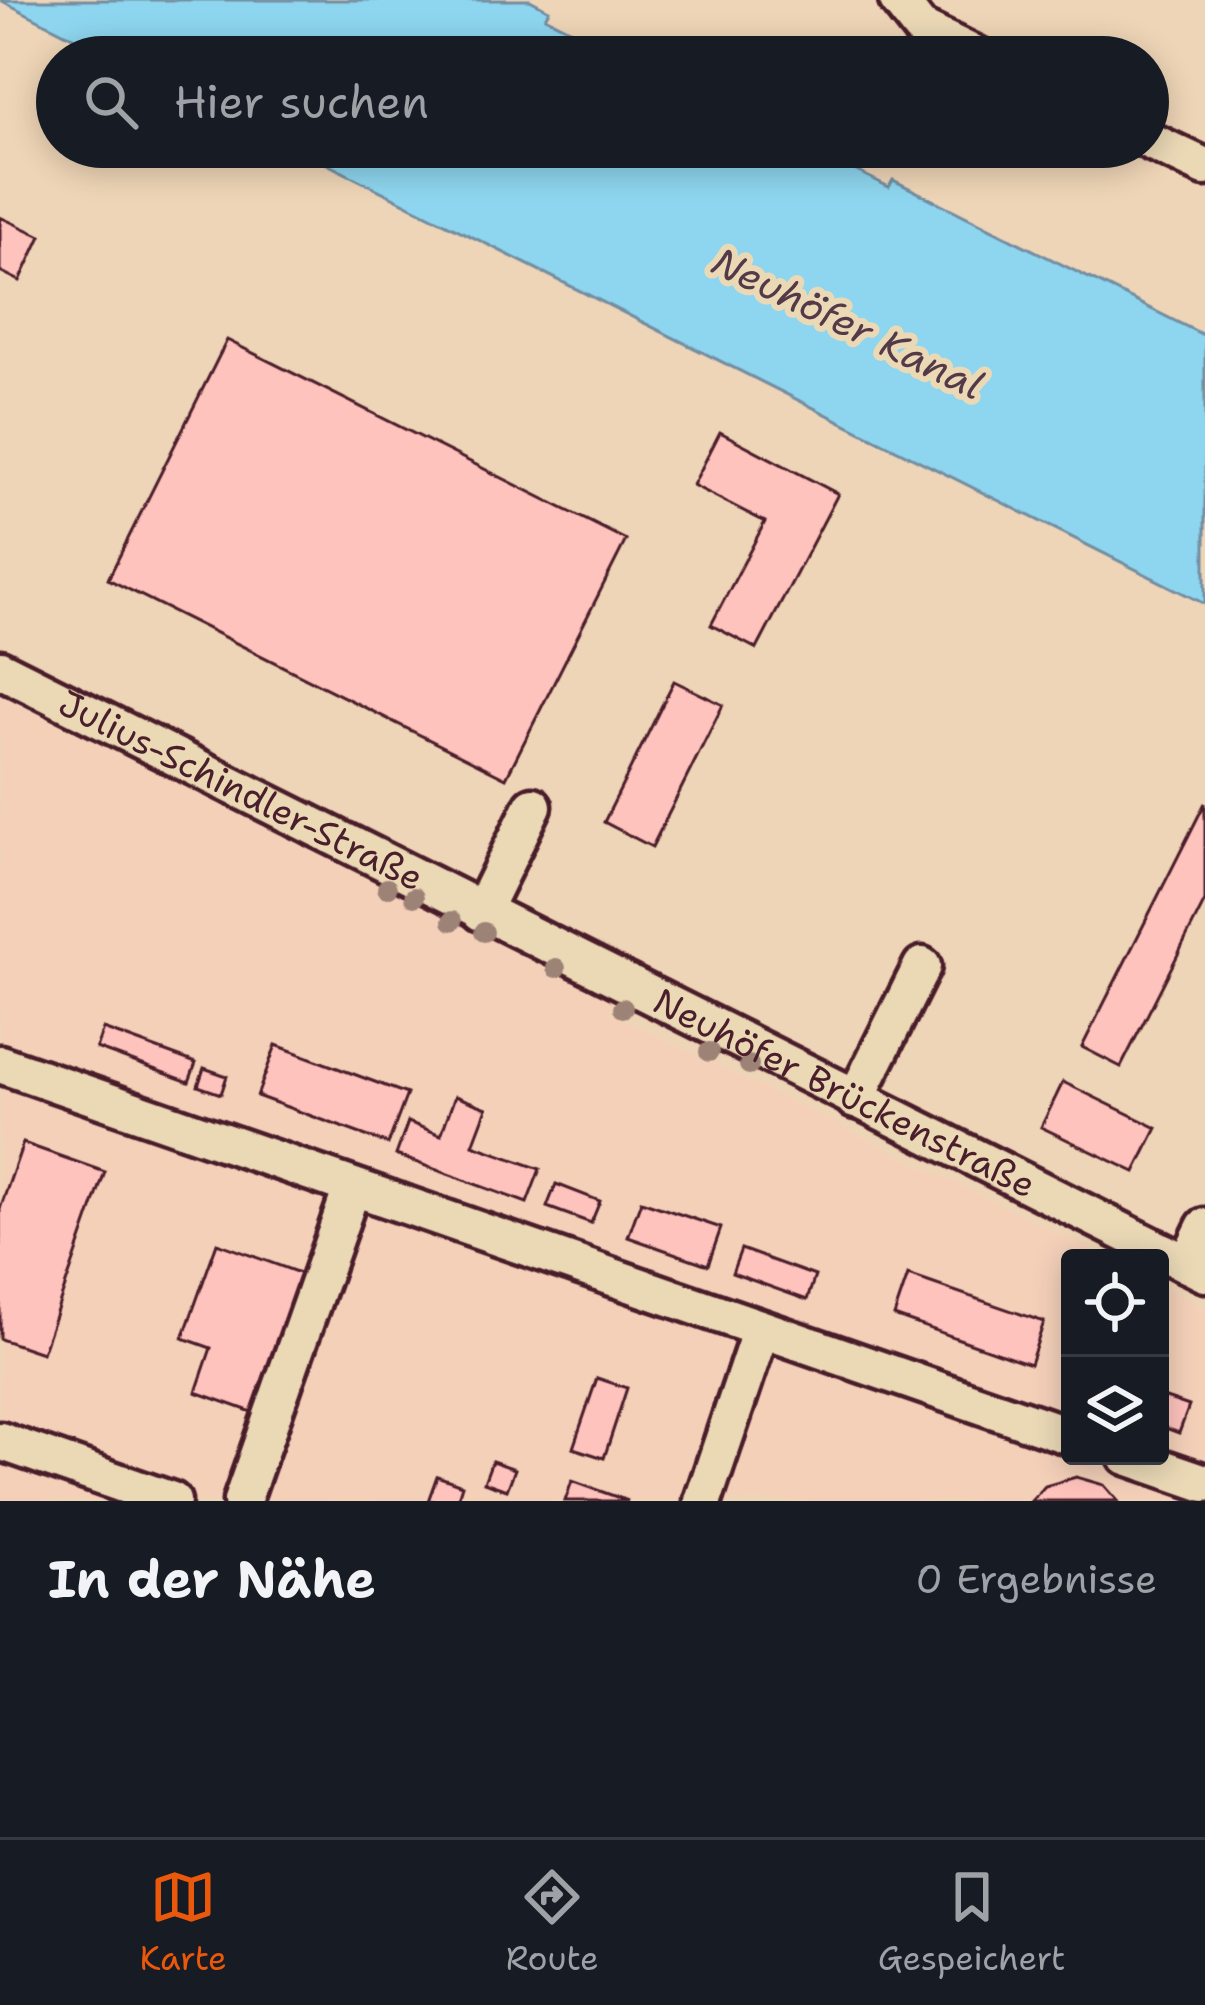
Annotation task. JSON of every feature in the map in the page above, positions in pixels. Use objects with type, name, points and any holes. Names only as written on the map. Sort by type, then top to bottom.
[{"type":"street","points":[[898,0],[920,28],[936,36]]},
{"type":"street","points":[[1169,150],[1205,167]]},
{"type":"street","name":"Julius-Schindler-Straße","points":[[3,678],[481,912]]},
{"type":"street","points":[[481,912],[533,806]]},
{"type":"street","name":"Neuhöfer Brückenstraße","points":[[481,912],[1196,1269]]},
{"type":"street","points":[[855,1100],[922,966]]},
{"type":"street","points":[[0,1064],[1061,1433]]},
{"type":"street","points":[[242,1501],[352,1188]]},
{"type":"street","points":[[1196,1269],[1205,1227]]},
{"type":"street","points":[[703,1501],[761,1329]]},
{"type":"street","points":[[0,1441],[172,1501]]},
{"type":"street","points":[[1152,1465],[1205,1483]]},
{"type":"shaded area","points":[[0,695],[612,1001],[611,1013],[1090,1249],[1061,1249],[1061,1465],[1169,1465],[1169,1289],[1205,1307],[1205,1501],[0,1501]]},
{"type":"water","points":[[0,0],[530,0],[549,10],[545,17],[583,36],[71,36]]},
{"type":"water","name":"Neuhöfer Kanal","points":[[335,168],[851,168],[889,187],[893,180],[1205,336],[1205,604]]},
{"type":"building","points":[[0,217],[41,236],[20,281],[0,271]]},
{"type":"building","points":[[227,340],[626,540],[506,778],[108,579]]},
{"type":"building","points":[[720,432],[838,494],[757,649],[711,625],[765,522],[693,485]]},
{"type":"building","points":[[674,681],[723,705],[652,847],[604,822]]},
{"type":"building","points":[[1205,803],[1205,901],[1121,1067],[1082,1047]]},
{"type":"building","points":[[103,1029],[196,1063],[189,1082],[96,1048]]},
{"type":"building","points":[[276,1045],[407,1094],[388,1144],[257,1096]]},
{"type":"building","points":[[204,1068],[227,1076],[221,1094],[198,1086]]},
{"type":"building","points":[[1063,1082],[1157,1128],[1135,1172],[1041,1127]]},
{"type":"building","points":[[455,1096],[487,1108],[473,1145],[540,1169],[527,1203],[396,1155],[408,1122],[441,1135]]},
{"type":"building","points":[[23,1143],[105,1172],[42,1353],[0,1339],[0,1209]]},
{"type":"building","points":[[556,1184],[600,1201],[591,1223],[547,1207]]},
{"type":"building","points":[[641,1201],[721,1228],[708,1265],[628,1237]]},
{"type":"building","points":[[217,1243],[302,1274],[252,1412],[196,1392],[211,1348],[183,1338]]},
{"type":"building","points":[[741,1249],[815,1276],[807,1300],[732,1273]]},
{"type":"building","points":[[908,1275],[1044,1322],[1030,1364],[894,1316]]},
{"type":"building","points":[[597,1378],[627,1388],[604,1458],[573,1448]]},
{"type":"building","points":[[1169,1399],[1189,1406],[1179,1433],[1169,1429]]},
{"type":"building","points":[[492,1461],[515,1469],[507,1490],[484,1482]]},
{"type":"building","points":[[437,1476],[462,1485],[457,1501],[428,1501]]},
{"type":"building","points":[[1076,1477],[1104,1485],[1118,1501],[1031,1501],[1045,1486]]},
{"type":"building","points":[[572,1481],[628,1501],[565,1501]]}]
